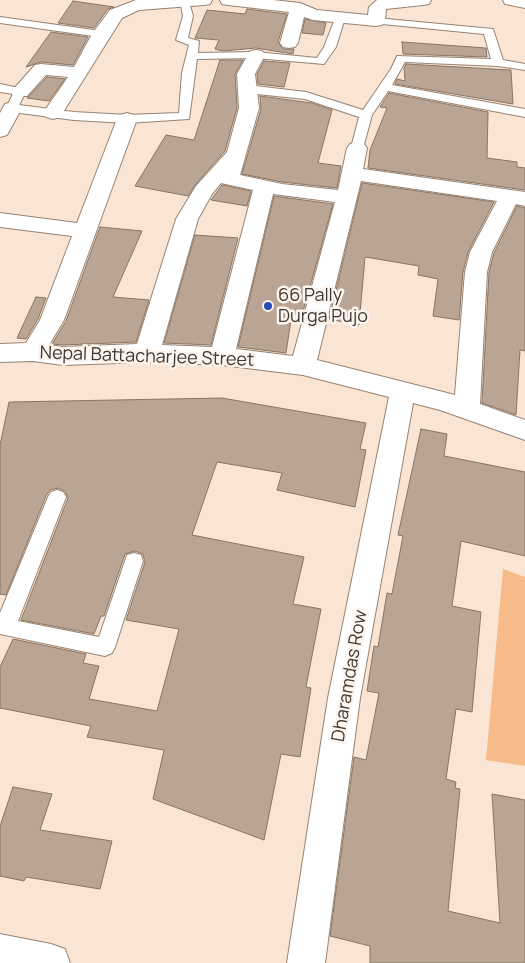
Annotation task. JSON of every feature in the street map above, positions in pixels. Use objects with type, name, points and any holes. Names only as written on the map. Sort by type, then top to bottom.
[{"type":"street","points":[[53,113],[80,73],[101,34],[116,14],[140,2],[204,0]]},
{"type":"street","points":[[228,0],[298,8],[313,15],[376,21],[377,7],[373,2]]},
{"type":"street","points":[[373,2],[424,0]]},
{"type":"street","points":[[511,0],[525,3]]},
{"type":"street","points":[[289,43],[298,8]]},
{"type":"street","points":[[256,55],[246,74],[249,108],[229,179],[264,187],[347,197]]},
{"type":"street","points":[[0,130],[16,100],[41,69],[80,73]]},
{"type":"street","points":[[33,352],[52,320],[127,119]]},
{"type":"street","points":[[303,366],[347,197],[357,148]]},
{"type":"street","points":[[148,353],[187,219],[203,191],[235,155]]},
{"type":"street","points":[[352,174],[517,199],[481,252],[476,272],[467,410]]},
{"type":"street","points":[[222,356],[264,187]]},
{"type":"street","points":[[0,220],[86,231]]},
{"type":"street","name":"Nepal Battacharjee Street","points":[[0,353],[33,352],[63,356],[148,353],[222,356],[303,366],[403,390],[525,430]]},
{"type":"street","name":"Dharamdas Row","points":[[306,963],[344,698],[403,390]]},
{"type":"street","points":[[0,953],[51,963]]},
{"type":"lane","points":[[0,88],[16,100],[53,113],[127,119],[185,116],[188,74],[195,43],[182,40],[188,16],[184,2]]},
{"type":"lane","points":[[193,56],[256,55],[320,62],[330,46],[340,18]]},
{"type":"lane","points":[[0,20],[101,34]]},
{"type":"lane","points":[[376,21],[489,31],[498,63]]},
{"type":"lane","points":[[357,148],[366,115],[397,69],[401,58],[525,66]]},
{"type":"lane","points":[[384,87],[525,112]]},
{"type":"lane","points":[[247,88],[306,96],[366,115]]},
{"type":"lane","points":[[57,497],[3,624],[104,647],[134,561]]},
{"type":"shaded area","points":[[503,569],[525,577],[525,766],[486,760]]},
{"type":"building","points":[[73,1],[114,7],[108,9],[94,28],[58,23]]},
{"type":"building","points":[[247,9],[287,14],[278,42],[283,49],[294,49],[293,54],[256,48],[223,51],[215,49],[219,40],[195,38],[207,10],[245,14]]},
{"type":"building","points":[[305,19],[326,23],[323,35],[302,33]]},
{"type":"building","points":[[51,32],[88,37],[73,65],[41,62],[26,67]]},
{"type":"building","points":[[402,42],[486,48],[487,57],[403,54]]},
{"type":"building","points":[[220,60],[243,60],[235,74],[237,108],[225,151],[195,185],[188,196],[135,186],[166,135],[194,140]]},
{"type":"building","points":[[264,61],[290,63],[284,87],[258,84],[257,74]]},
{"type":"building","points":[[406,64],[511,70],[513,104],[395,84],[397,79],[405,81],[404,68]]},
{"type":"building","points":[[47,77],[65,79],[49,101],[27,98]]},
{"type":"building","points":[[389,93],[488,112],[487,158],[517,162],[517,167],[525,168],[525,190],[368,168],[370,150],[387,108],[380,107]]},
{"type":"building","points":[[260,96],[312,103],[332,110],[318,163],[341,166],[337,188],[282,182],[242,174],[261,109]]},
{"type":"building","points":[[362,183],[494,202],[468,252],[463,272],[459,320],[433,316],[438,279],[418,275],[419,266],[365,257],[359,325],[329,319]]},
{"type":"building","points":[[222,185],[251,191],[247,206],[211,200]]},
{"type":"building","points":[[274,196],[333,204],[302,315],[292,313],[286,353],[238,347]]},
{"type":"building","points":[[517,206],[525,208],[525,351],[520,350],[516,415],[482,403],[489,272],[494,253]]},
{"type":"building","points":[[100,227],[142,231],[113,297],[149,300],[136,342],[52,344],[66,321]]},
{"type":"building","points":[[195,235],[238,238],[211,345],[164,343]]},
{"type":"building","points":[[36,297],[46,298],[38,319],[26,339],[17,338]]},
{"type":"building","points":[[222,398],[366,423],[360,449],[366,450],[355,507],[277,490],[282,473],[217,462],[192,535],[304,557],[293,604],[321,609],[306,687],[311,688],[300,757],[281,754],[264,840],[153,799],[164,750],[87,737],[91,726],[0,708],[0,667],[13,639],[86,654],[83,663],[99,666],[89,699],[157,711],[179,629],[126,620],[145,562],[143,554],[135,551],[125,554],[104,616],[101,616],[94,634],[21,620],[68,498],[65,491],[58,488],[50,490],[46,496],[6,595],[0,594],[0,445],[9,402]]},
{"type":"building","points":[[421,429],[447,434],[444,456],[525,472],[525,556],[461,541],[452,606],[481,612],[472,712],[456,709],[446,779],[456,782],[455,788],[460,789],[448,911],[500,923],[492,794],[525,800],[525,963],[370,963],[370,946],[330,936],[354,757],[366,760],[379,693],[367,691],[374,646],[378,647],[387,593],[392,594],[403,536],[398,535]]},
{"type":"building","points":[[13,787],[52,794],[40,830],[112,841],[100,889],[26,877],[24,881],[0,876],[0,826]]},
{"type":"place","name":"66 Pally Durga Pujo","points":[[268,306]]}]
